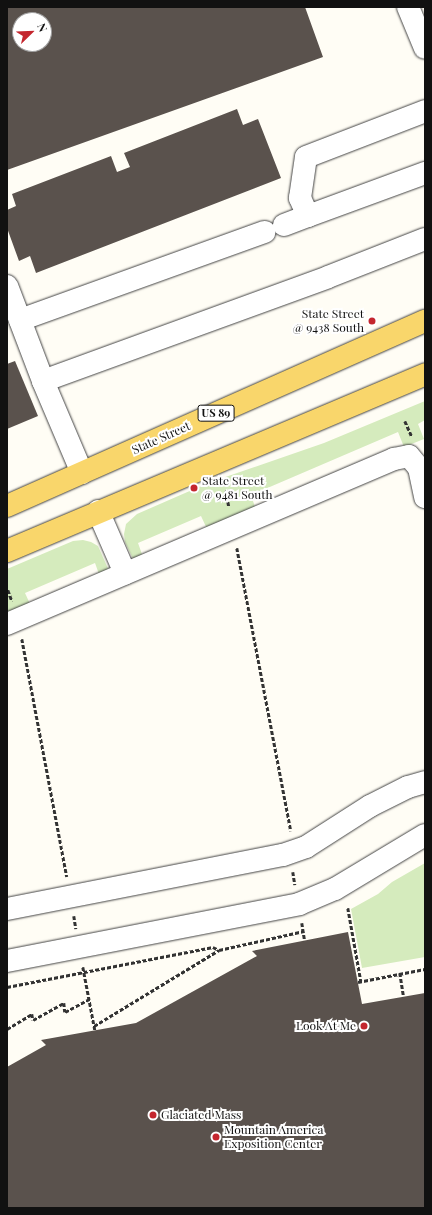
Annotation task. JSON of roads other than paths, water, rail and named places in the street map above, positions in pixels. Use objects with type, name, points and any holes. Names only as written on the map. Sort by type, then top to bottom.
[{"type":"main road","name":"State Street","points":[[7,506],[425,321]]},
{"type":"main road","points":[[7,551],[98,511],[425,374]]},
{"type":"lane","points":[[408,7],[425,48]]},
{"type":"lane","points":[[308,216],[300,198],[306,156],[425,111]]},
{"type":"lane","points":[[20,320],[425,173]]},
{"type":"lane","points":[[43,381],[328,277],[425,239]]},
{"type":"lane","points":[[7,286],[43,381],[82,472]]},
{"type":"lane","points":[[12,622],[394,458],[409,456],[419,468],[425,497]]},
{"type":"lane","points":[[98,511],[125,573]]},
{"type":"lane","points":[[7,909],[292,852],[306,847],[370,806],[408,787],[425,782]]},
{"type":"lane","points":[[7,962],[299,904],[335,889],[425,835]]},
{"type":"place","name":"State Street @ 9438 South","points":[[372,321]]},
{"type":"place","name":"State Street @ 9481 South","points":[[194,488]]},
{"type":"place","name":"Look At Me","points":[[364,1026]]},
{"type":"place","name":"Glaciated Mass","points":[[153,1115]]},
{"type":"place","name":"Mountain America Exposition Center","points":[[216,1137]]}]
